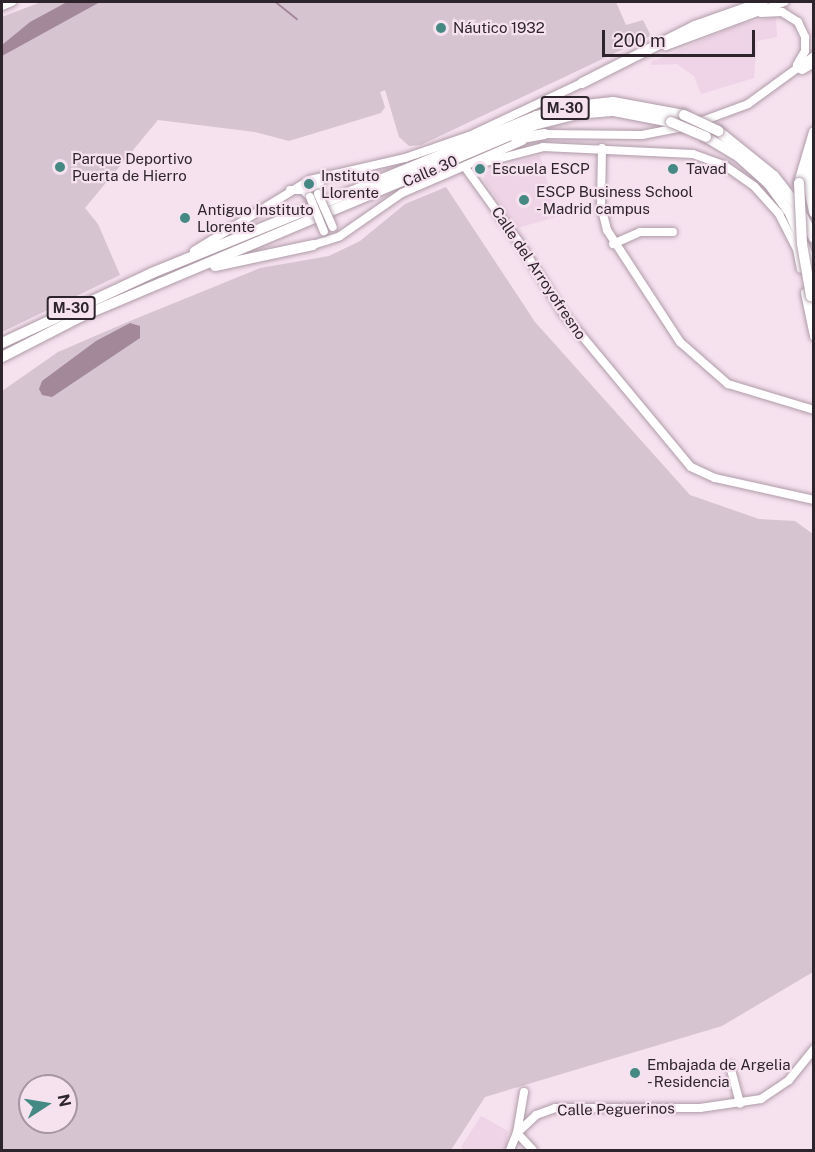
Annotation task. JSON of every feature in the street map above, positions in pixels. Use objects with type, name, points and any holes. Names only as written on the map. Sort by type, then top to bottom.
[{"type":"highway","points":[[582,83],[684,31],[763,2]]},
{"type":"highway","points":[[798,72],[813,62]]},
{"type":"highway","name":"Calle 30","points":[[2,343],[80,304],[452,147],[536,116],[585,104],[636,104],[684,115],[718,131],[774,176],[797,205],[813,238]]},
{"type":"highway","name":"Calle 30","points":[[2,357],[147,289],[538,124],[596,112],[634,113],[670,122],[706,137],[738,156],[769,184],[790,213],[813,270]]},
{"type":"highway","points":[[812,301],[802,244],[799,183],[813,132]]},
{"type":"highway","points":[[501,141],[545,134]]},
{"type":"highway","points":[[452,147],[469,136]]},
{"type":"highway","points":[[813,148],[809,188],[813,212]]},
{"type":"highway","points":[[147,289],[167,285],[214,267],[313,245]]},
{"type":"highway","points":[[174,264],[192,252]]},
{"type":"street","points":[[2,6],[12,2]]},
{"type":"street","points":[[192,252],[290,190],[331,173],[376,166],[469,136],[582,83],[734,19],[784,2]]},
{"type":"street","points":[[734,19],[782,12],[802,29],[805,51],[801,62],[771,88]]},
{"type":"street","points":[[313,245],[357,226],[402,193],[514,144],[545,134],[642,135],[677,129],[748,104],[798,72],[813,56]]},
{"type":"street","points":[[456,171],[471,169],[514,144]]},
{"type":"street","points":[[486,162],[543,147],[693,154],[724,165],[754,186],[779,214],[797,249],[813,336]]},
{"type":"street","points":[[602,148],[601,206],[613,244],[680,342],[728,384],[813,410]]},
{"type":"street","name":"Calle del Arroyofresno","points":[[471,169],[563,313],[691,467],[715,478],[813,500]]},
{"type":"street","points":[[313,245],[324,231],[314,195],[320,181],[331,173]]},
{"type":"street","points":[[290,190],[303,190],[314,195],[333,227],[340,230],[357,226]]},
{"type":"street","points":[[613,244],[640,232],[673,232]]},
{"type":"street","name":"Calle Peguerinos","points":[[510,1150],[517,1134],[536,1115],[555,1108],[700,1108],[740,1104],[761,1099],[789,1080],[813,1049]]},
{"type":"street","points":[[730,1066],[740,1104]]},
{"type":"street","points":[[524,1092],[517,1134],[533,1150]]},
{"type":"shaded area","name":"Parque Deportivo Puerta de Hierro","points":[[41,2],[616,2],[626,25],[643,20],[651,36],[421,145],[409,146],[399,137],[385,90],[380,92],[385,107],[381,113],[289,141],[255,132],[158,120],[85,208],[98,224],[120,275],[2,332],[2,17]]},
{"type":"shaded area","points":[[67,2],[100,2],[2,56],[2,45],[30,22]]},
{"type":"shaded area","points":[[776,17],[777,37],[757,41],[754,78],[701,94],[694,76],[677,64],[651,65],[651,62],[740,24]]},
{"type":"shaded area","name":"ESCP Business School - Madrid campus","points":[[540,155],[556,217],[517,228],[484,180],[485,172]]},
{"type":"shaded area","points":[[446,187],[535,322],[690,495],[759,519],[795,521],[813,534],[813,972],[722,1026],[485,1097],[451,1150],[2,1150],[2,391],[58,352],[130,321],[260,268],[329,256],[360,241],[405,204]]},
{"type":"shaded area","points":[[130,323],[140,326],[140,338],[52,397],[42,395],[39,389],[42,381],[96,341]]},
{"type":"shaded area","points":[[481,1116],[508,1131],[506,1150],[464,1150],[461,1147]]},
{"type":"waterway","points":[[276,2],[297,19]]},
{"type":"place","name":"Náutico 1932","points":[[441,28]]},
{"type":"place","name":"Parque Deportivo Puerta de Hierro","points":[[60,167]]},
{"type":"place","name":"Escuela ESCP","points":[[480,169]]},
{"type":"place","name":"Tavad","points":[[673,169]]},
{"type":"place","name":"Instituto Llorente","points":[[309,184]]},
{"type":"place","name":"ESCP Business School - Madrid campus","points":[[524,200]]},
{"type":"place","name":"Antiguo Instituto Llorente","points":[[185,218]]},
{"type":"place","name":"Embajada de Argelia - Residencia","points":[[635,1073]]}]
